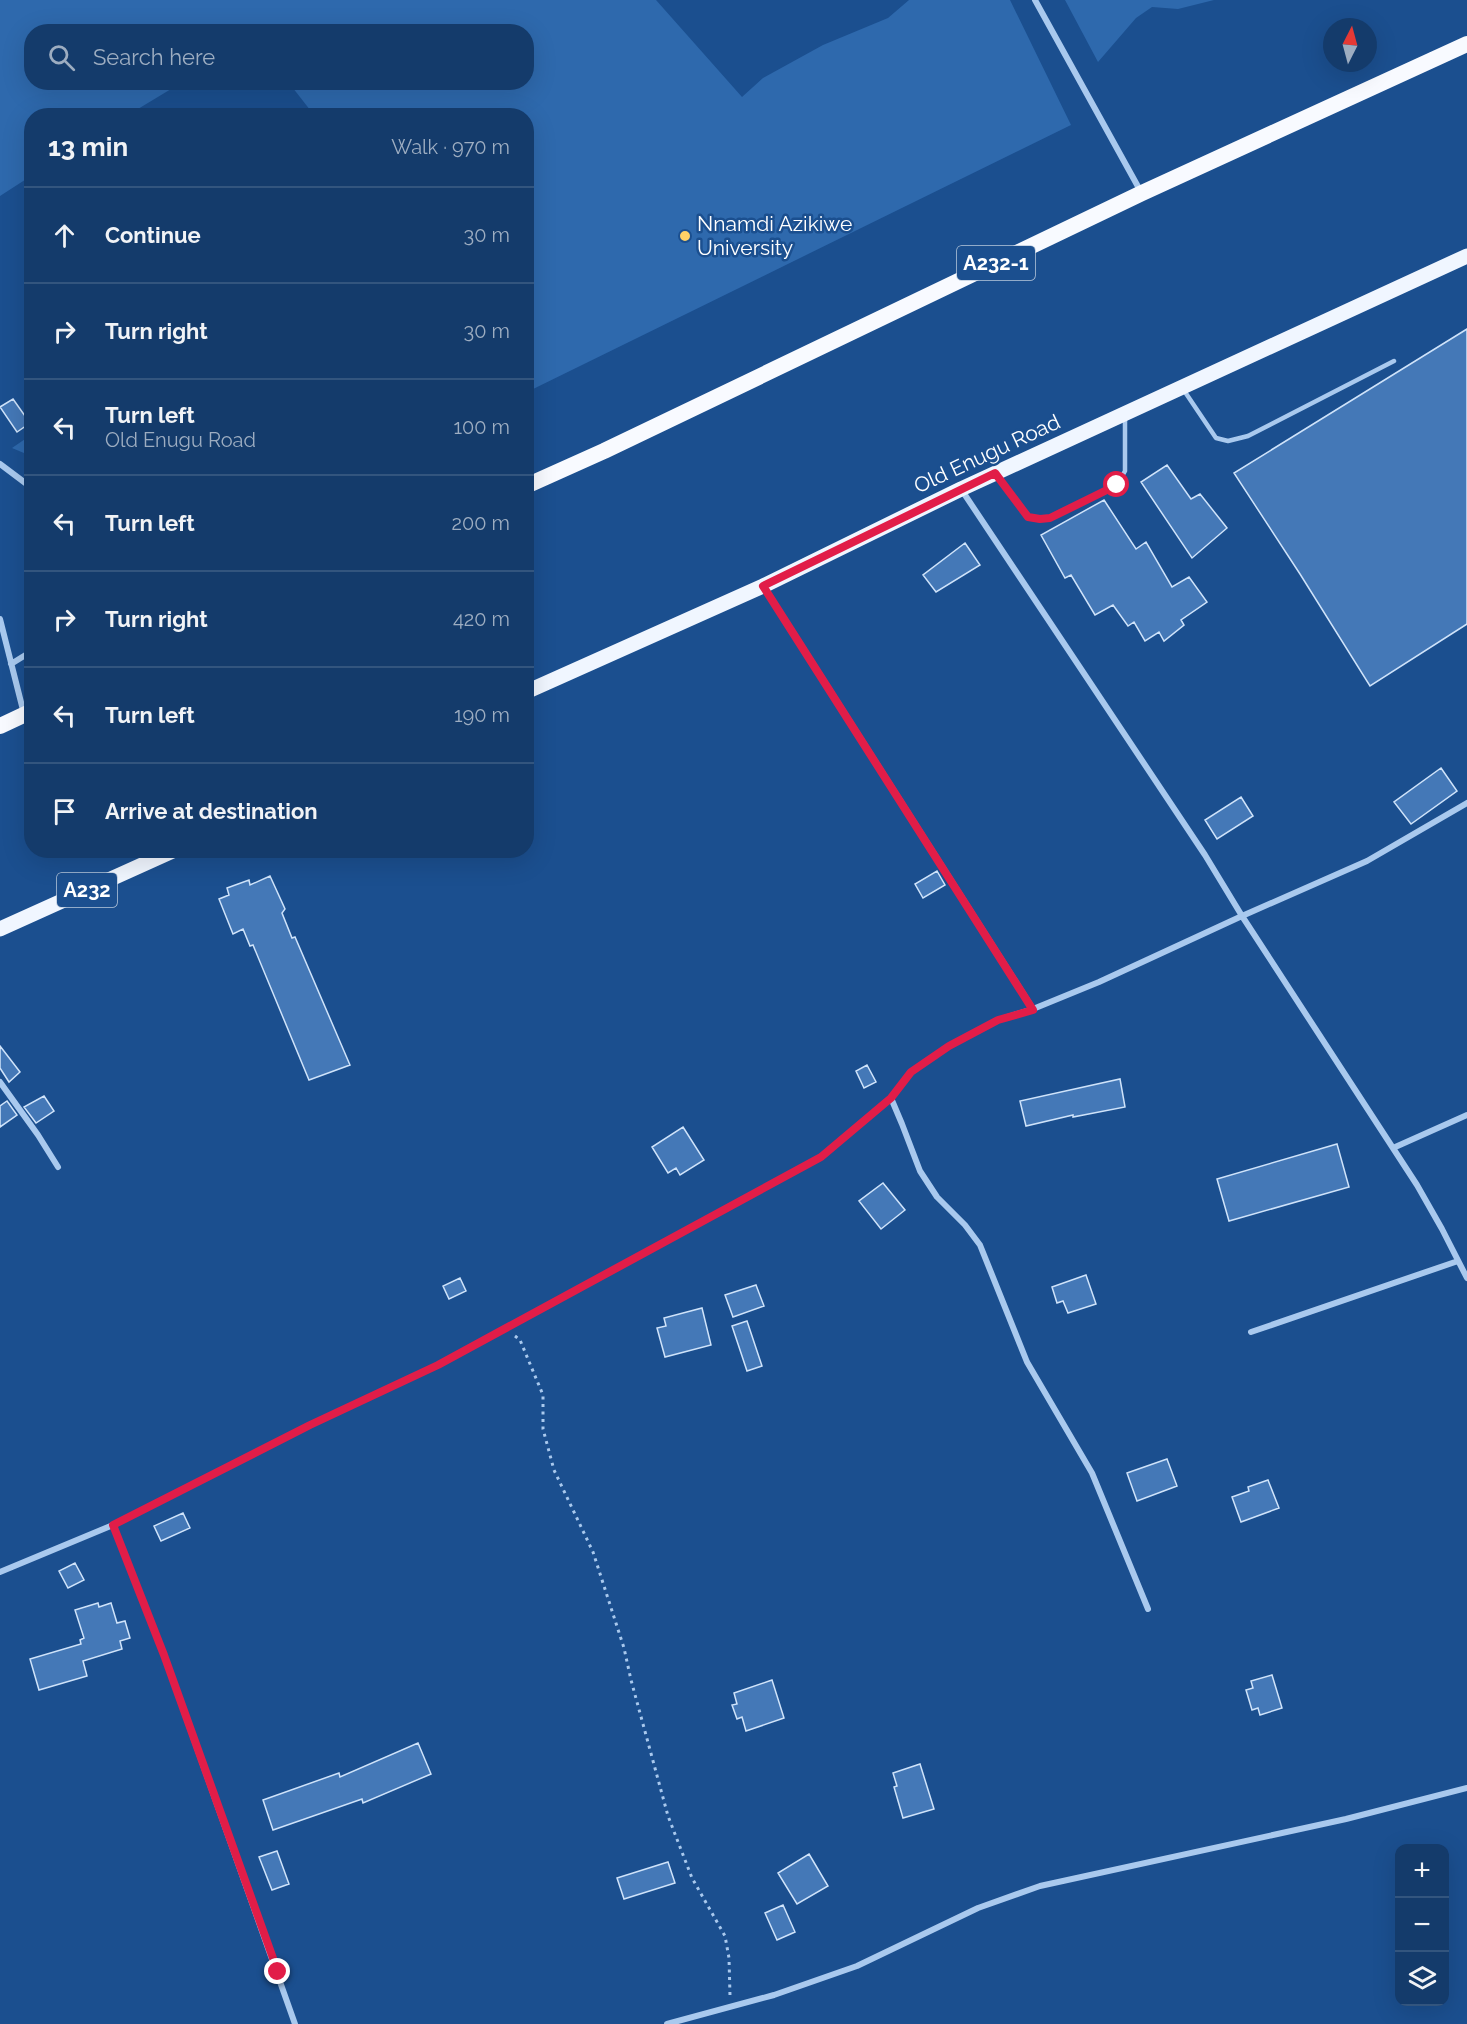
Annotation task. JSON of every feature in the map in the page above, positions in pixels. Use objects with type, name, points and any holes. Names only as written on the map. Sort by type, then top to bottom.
[{"type":"highway","name":"A232-1","points":[[534,482],[1142,193],[1467,44]]},
{"type":"highway","points":[[0,726],[24,715]]},
{"type":"main road","name":"Old Enugu Road","points":[[534,688],[763,586],[995,473],[1467,256]]},
{"type":"main road","name":"A232","points":[[0,929],[157,858]]},
{"type":"street","points":[[1035,0],[1142,193]]},
{"type":"street","points":[[0,464],[24,482]]},
{"type":"street","points":[[961,489],[1205,855],[1242,916],[1417,1185],[1467,1278]]},
{"type":"street","points":[[763,586],[1033,1010]]},
{"type":"street","points":[[0,619],[11,664],[24,701]]},
{"type":"street","points":[[11,664],[24,656]]},
{"type":"street","points":[[0,1572],[113,1525],[299,1430],[438,1365],[821,1157],[891,1098],[911,1072],[949,1046],[998,1020],[1033,1010],[1099,982],[1367,861],[1467,803]]},
{"type":"street","points":[[0,1082],[58,1167]]},
{"type":"street","points":[[891,1098],[920,1171],[937,1197],[965,1225],[980,1245],[1027,1362],[1092,1473],[1148,1610]]},
{"type":"street","points":[[1393,1148],[1467,1115]]},
{"type":"street","points":[[1251,1332],[1458,1261]]},
{"type":"street","points":[[113,1525],[164,1655],[295,2024]]},
{"type":"street","points":[[667,2024],[774,1995],[857,1966],[978,1908],[1040,1886],[1346,1819],[1467,1788]]},
{"type":"lane","points":[[1182,387],[1216,438],[1228,441],[1248,436],[1394,361]]},
{"type":"lane","points":[[995,473],[1028,517],[1050,518],[1117,485],[1123,479],[1125,413]]},
{"type":"path","points":[[507,1327],[520,1340],[543,1395],[543,1429],[554,1470],[596,1563],[624,1648],[676,1838],[692,1878],[725,1936],[729,1958],[730,2007]]},
{"type":"shaded area","name":"Nnamdi Azikiwe University","points":[[0,0],[656,0],[742,97],[763,78],[823,45],[888,18],[909,0],[1010,0],[1071,125],[534,389],[534,108],[309,108],[294,90],[534,90],[534,24],[24,24],[24,90],[169,90],[140,108],[24,108],[24,181],[0,196]]},
{"type":"shaded area","points":[[1065,0],[1214,0],[1178,9],[1152,7],[1136,18],[1098,62]]},
{"type":"shaded area","points":[[24,440],[24,453],[12,448]]},
{"type":"building","points":[[1467,329],[1467,624],[1370,686],[1234,473]]},
{"type":"building","points":[[13,399],[24,415],[24,427],[17,432],[0,407]]},
{"type":"building","points":[[1167,465],[1191,499],[1200,494],[1227,528],[1192,558],[1141,482]]},
{"type":"building","points":[[1104,500],[1136,549],[1146,542],[1172,587],[1189,577],[1207,602],[1181,620],[1184,625],[1164,641],[1159,632],[1145,641],[1134,622],[1128,626],[1113,605],[1095,615],[1071,575],[1065,578],[1041,535]]},
{"type":"building","points":[[965,543],[980,565],[936,592],[923,575]]},
{"type":"building","points":[[1441,768],[1457,791],[1411,824],[1394,802]]},
{"type":"building","points":[[1241,797],[1253,816],[1217,839],[1205,820]]},
{"type":"building","points":[[937,871],[945,885],[923,898],[915,884]]},
{"type":"building","points":[[270,876],[285,909],[282,913],[292,938],[295,937],[350,1065],[309,1080],[253,945],[250,946],[243,929],[233,934],[219,899],[229,895],[227,888],[249,880],[250,885]]},
{"type":"building","points":[[0,1046],[20,1072],[9,1082],[0,1068]]},
{"type":"building","points":[[867,1065],[876,1082],[864,1088],[856,1071]]},
{"type":"building","points":[[1120,1079],[1125,1107],[1073,1117],[1073,1115],[1026,1126],[1020,1101]]},
{"type":"building","points":[[44,1096],[54,1111],[36,1123],[24,1107]]},
{"type":"building","points":[[7,1101],[17,1115],[0,1127],[0,1106]]},
{"type":"building","points":[[683,1127],[704,1160],[680,1175],[676,1168],[668,1173],[652,1147]]},
{"type":"building","points":[[1337,1144],[1349,1187],[1229,1221],[1217,1179]]},
{"type":"building","points":[[883,1183],[905,1210],[881,1229],[859,1201]]},
{"type":"building","points":[[1086,1275],[1096,1304],[1068,1313],[1063,1301],[1057,1303],[1052,1287]]},
{"type":"building","points":[[460,1278],[466,1291],[449,1299],[443,1286]]},
{"type":"building","points":[[756,1285],[764,1306],[733,1317],[725,1295]]},
{"type":"building","points":[[702,1308],[711,1345],[665,1357],[657,1328],[666,1326],[664,1318]]},
{"type":"building","points":[[747,1321],[762,1366],[747,1371],[732,1326]]},
{"type":"building","points":[[1167,1459],[1177,1486],[1137,1501],[1127,1473]]},
{"type":"building","points":[[1268,1480],[1279,1508],[1241,1522],[1232,1497],[1249,1491],[1248,1487]]},
{"type":"building","points":[[183,1513],[190,1528],[161,1541],[154,1526]]},
{"type":"building","points":[[75,1563],[84,1580],[68,1588],[59,1571]]},
{"type":"building","points":[[98,1603],[99,1607],[111,1603],[117,1623],[125,1621],[130,1638],[120,1641],[122,1649],[83,1661],[87,1676],[39,1690],[30,1659],[81,1644],[80,1640],[84,1638],[75,1610]]},
{"type":"building","points":[[1272,1675],[1282,1708],[1260,1715],[1258,1708],[1252,1710],[1246,1690],[1253,1688],[1251,1681]]},
{"type":"building","points":[[772,1680],[784,1718],[746,1731],[742,1717],[737,1719],[732,1705],[737,1704],[734,1693]]},
{"type":"building","points":[[418,1743],[431,1774],[363,1803],[362,1799],[273,1830],[263,1800],[339,1773],[340,1777]]},
{"type":"building","points":[[920,1764],[934,1809],[903,1818],[894,1787],[897,1786],[893,1773]]},
{"type":"building","points":[[277,1851],[289,1884],[272,1890],[259,1857]]},
{"type":"building","points":[[809,1854],[828,1886],[797,1904],[778,1873]]},
{"type":"building","points":[[668,1862],[675,1883],[624,1899],[617,1878]]},
{"type":"building","points":[[783,1905],[795,1932],[777,1940],[765,1913]]},
{"type":"place","name":"Nnamdi Azikiwe University","points":[[685,236]]},
{"type":"route","points":[[278,1972],[164,1655],[113,1525],[258,1450],[438,1365],[821,1157],[891,1098],[911,1072],[949,1046],[998,1020],[1033,1010],[763,586],[995,473],[1028,517],[1040,519],[1050,518],[1117,485]]}]
